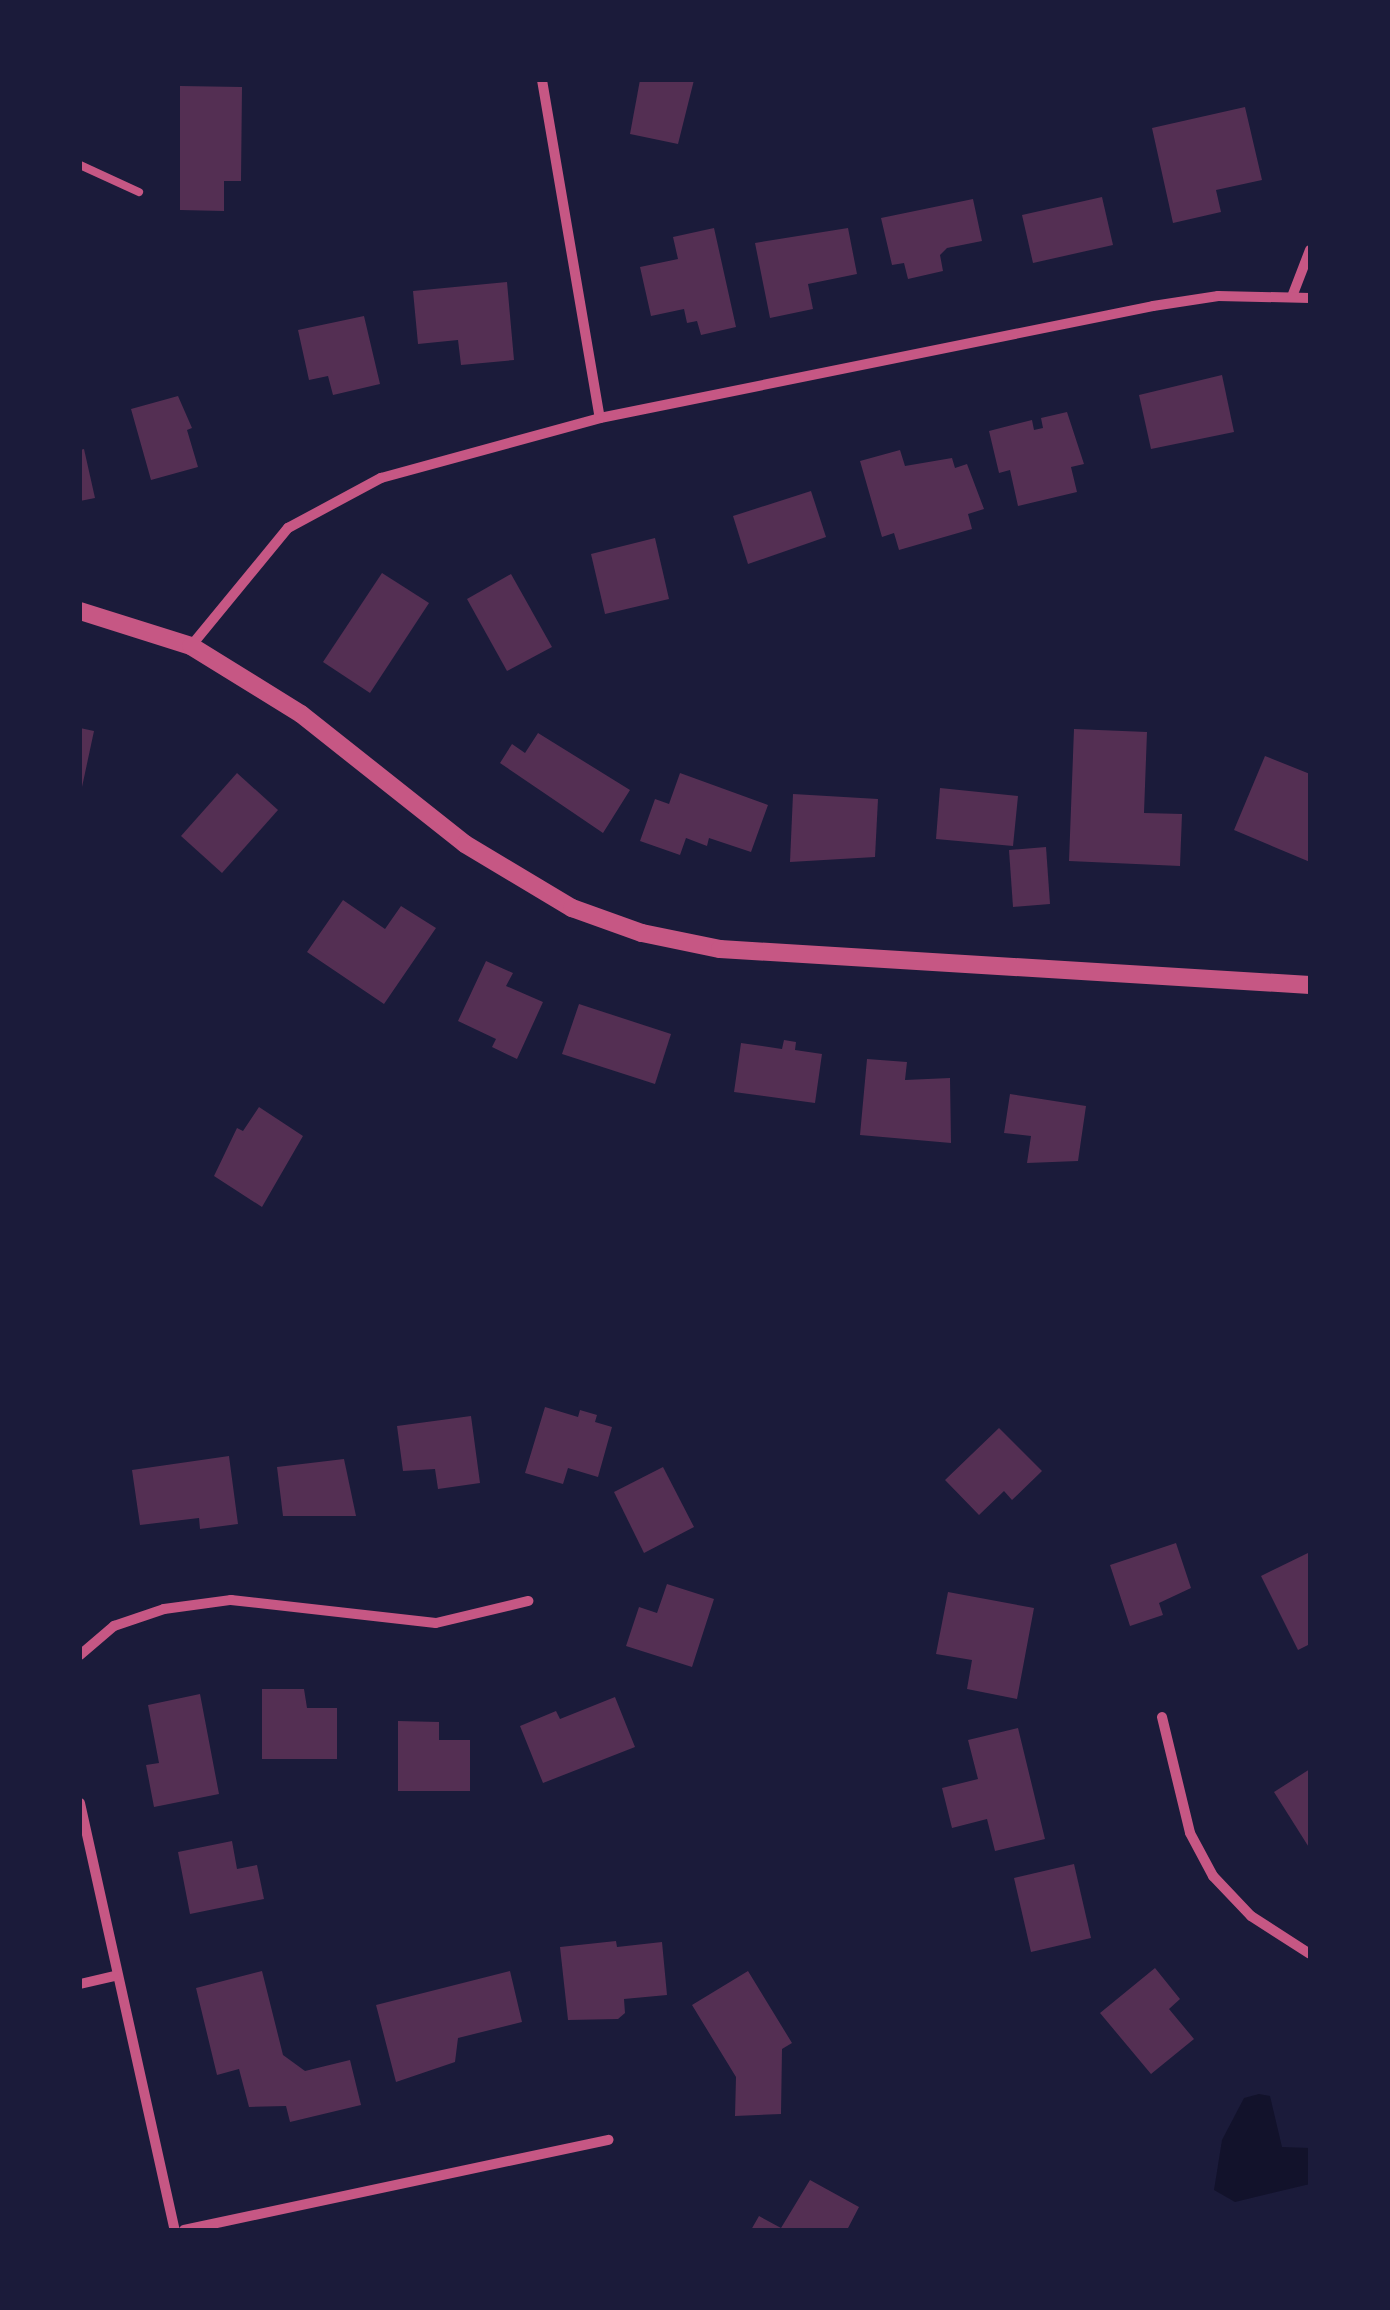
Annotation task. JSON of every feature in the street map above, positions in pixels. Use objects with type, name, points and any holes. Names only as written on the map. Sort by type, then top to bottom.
[{"type":"street","points":[[542,80],[600,418]]},
{"type":"street","points":[[1294,294],[1310,250]]},
{"type":"street","points":[[191,646],[267,550],[322,505],[381,478],[600,418],[1153,306],[1218,296],[1294,294],[1310,298]]},
{"type":"street","points":[[80,610],[191,646],[301,714],[465,844],[572,908],[642,933],[720,949],[1310,985]]},
{"type":"street","points":[[82,1652],[114,1626],[164,1609],[231,1600],[436,1623],[528,1601]]},
{"type":"street","points":[[1162,1717],[1190,1833],[1212,1876],[1250,1916],[1310,1954]]},
{"type":"street","points":[[80,1803],[176,2230]]},
{"type":"street","points":[[80,1984],[116,1976]]},
{"type":"street","points":[[184,2230],[609,2140]]},
{"type":"lane","points":[[80,166],[139,192]]},
{"type":"shaded area","points":[[1270,2096],[1282,2147],[1310,2148],[1310,2184],[1235,2202],[1214,2190],[1222,2140],[1244,2098]]},
{"type":"building","points":[[640,80],[694,80],[678,144],[630,134]]},
{"type":"building","points":[[180,86],[242,87],[241,181],[224,181],[224,211],[180,210]]},
{"type":"building","points":[[1245,107],[1262,180],[1216,190],[1221,212],[1173,223],[1152,128]]},
{"type":"building","points":[[1102,197],[1113,245],[1033,263],[1022,215]]},
{"type":"building","points":[[973,199],[982,241],[947,248],[940,255],[943,271],[908,279],[904,263],[892,265],[881,218]]},
{"type":"building","points":[[714,228],[736,327],[701,335],[697,321],[687,323],[684,309],[651,316],[640,267],[678,259],[673,237]]},
{"type":"building","points":[[848,228],[857,274],[808,284],[813,309],[770,318],[755,243]]},
{"type":"building","points":[[507,282],[514,360],[461,365],[458,340],[418,344],[413,291]]},
{"type":"building","points":[[364,316],[380,384],[333,395],[328,376],[309,380],[298,330]]},
{"type":"building","points":[[1222,375],[1234,432],[1151,449],[1139,395]]},
{"type":"building","points":[[178,396],[192,428],[187,430],[198,467],[151,480],[131,409]]},
{"type":"building","points":[[1067,412],[1084,464],[1071,467],[1077,492],[1018,506],[1010,470],[999,473],[989,431],[1032,420],[1034,430],[1043,428],[1041,418]]},
{"type":"building","points":[[84,449],[95,498],[80,501],[80,450]]},
{"type":"building","points":[[900,450],[905,466],[952,458],[955,468],[967,464],[984,509],[968,514],[972,529],[899,550],[894,533],[882,537],[860,461]]},
{"type":"building","points":[[811,491],[826,537],[748,564],[733,516]]},
{"type":"building","points":[[655,538],[669,599],[605,614],[591,554]]},
{"type":"building","points":[[382,573],[429,603],[370,693],[323,662]]},
{"type":"building","points":[[511,574],[552,647],[507,671],[467,599]]},
{"type":"building","points":[[80,728],[94,731],[82,787],[80,787]]},
{"type":"building","points":[[1074,729],[1147,732],[1144,813],[1182,814],[1180,866],[1069,861]]},
{"type":"building","points":[[538,733],[630,790],[603,833],[500,763],[512,744],[525,753]]},
{"type":"building","points":[[1265,756],[1310,774],[1310,862],[1234,830]]},
{"type":"building","points":[[237,773],[278,810],[222,873],[181,836]]},
{"type":"building","points":[[680,773],[768,805],[751,852],[709,838],[707,846],[686,838],[680,855],[640,841],[655,799],[669,804]]},
{"type":"building","points":[[940,788],[1018,796],[1013,846],[936,839]]},
{"type":"building","points":[[793,794],[878,799],[875,857],[790,862]]},
{"type":"building","points":[[1046,847],[1050,904],[1013,907],[1009,850]]},
{"type":"building","points":[[343,900],[385,929],[401,906],[436,928],[384,1004],[307,952]]},
{"type":"building","points":[[486,961],[513,973],[506,986],[543,1002],[517,1059],[492,1047],[496,1039],[458,1021]]},
{"type":"building","points":[[579,1004],[671,1034],[655,1084],[562,1054]]},
{"type":"building","points":[[784,1040],[796,1042],[795,1050],[822,1054],[815,1103],[734,1092],[741,1043],[782,1049]]},
{"type":"building","points":[[867,1059],[907,1062],[905,1080],[950,1078],[951,1143],[860,1135]]},
{"type":"building","points":[[1010,1094],[1086,1106],[1078,1161],[1027,1163],[1031,1136],[1004,1133]]},
{"type":"building","points":[[259,1107],[303,1136],[262,1207],[214,1176],[237,1128],[243,1131]]},
{"type":"building","points":[[545,1407],[578,1417],[580,1410],[597,1415],[595,1422],[612,1427],[598,1477],[568,1468],[563,1484],[525,1473]]},
{"type":"building","points":[[471,1416],[480,1483],[438,1489],[435,1469],[403,1471],[397,1426]]},
{"type":"building","points":[[999,1428],[1042,1471],[1012,1500],[1004,1491],[979,1515],[945,1480]]},
{"type":"building","points":[[229,1456],[238,1524],[200,1529],[199,1518],[140,1525],[132,1470]]},
{"type":"building","points":[[344,1459],[356,1516],[283,1516],[277,1467]]},
{"type":"building","points":[[663,1467],[694,1527],[644,1553],[614,1492]]},
{"type":"building","points":[[1176,1543],[1191,1588],[1159,1603],[1163,1615],[1130,1626],[1110,1565]]},
{"type":"building","points":[[1310,1552],[1310,1644],[1298,1650],[1261,1576]]},
{"type":"building","points":[[667,1584],[714,1599],[692,1667],[626,1646],[639,1607],[657,1613]]},
{"type":"building","points":[[948,1592],[1034,1608],[1017,1699],[967,1689],[972,1660],[936,1654]]},
{"type":"building","points":[[262,1689],[304,1689],[307,1708],[337,1708],[337,1759],[262,1759]]},
{"type":"building","points":[[200,1694],[219,1794],[154,1807],[146,1765],[159,1763],[148,1705]]},
{"type":"building","points":[[615,1697],[635,1747],[543,1783],[520,1726],[556,1711],[560,1719]]},
{"type":"building","points":[[398,1721],[439,1722],[439,1740],[470,1740],[470,1791],[398,1791]]},
{"type":"building","points":[[1018,1728],[1045,1839],[995,1851],[987,1819],[952,1828],[942,1788],[978,1779],[968,1740]]},
{"type":"building","points":[[1310,1769],[1310,1849],[1274,1792]]},
{"type":"building","points":[[232,1841],[237,1869],[257,1865],[264,1899],[190,1914],[178,1852]]},
{"type":"building","points":[[1074,1864],[1091,1938],[1031,1952],[1014,1878]]},
{"type":"building","points":[[616,1941],[617,1947],[662,1942],[667,1995],[624,1999],[625,2013],[618,2019],[568,2020],[560,1947]]},
{"type":"building","points":[[1155,1968],[1180,1999],[1169,2009],[1194,2039],[1151,2074],[1100,2013]]},
{"type":"building","points":[[262,1971],[283,2055],[305,2071],[350,2060],[361,2105],[290,2122],[286,2106],[249,2107],[239,2069],[217,2075],[196,1988]]},
{"type":"building","points":[[510,1971],[522,2022],[458,2038],[455,2062],[396,2082],[376,2005]]},
{"type":"building","points":[[748,1971],[792,2043],[782,2049],[781,2114],[735,2116],[736,2077],[692,2005]]},
{"type":"building","points":[[810,2180],[859,2207],[847,2230],[751,2230],[759,2216],[781,2228]]}]
